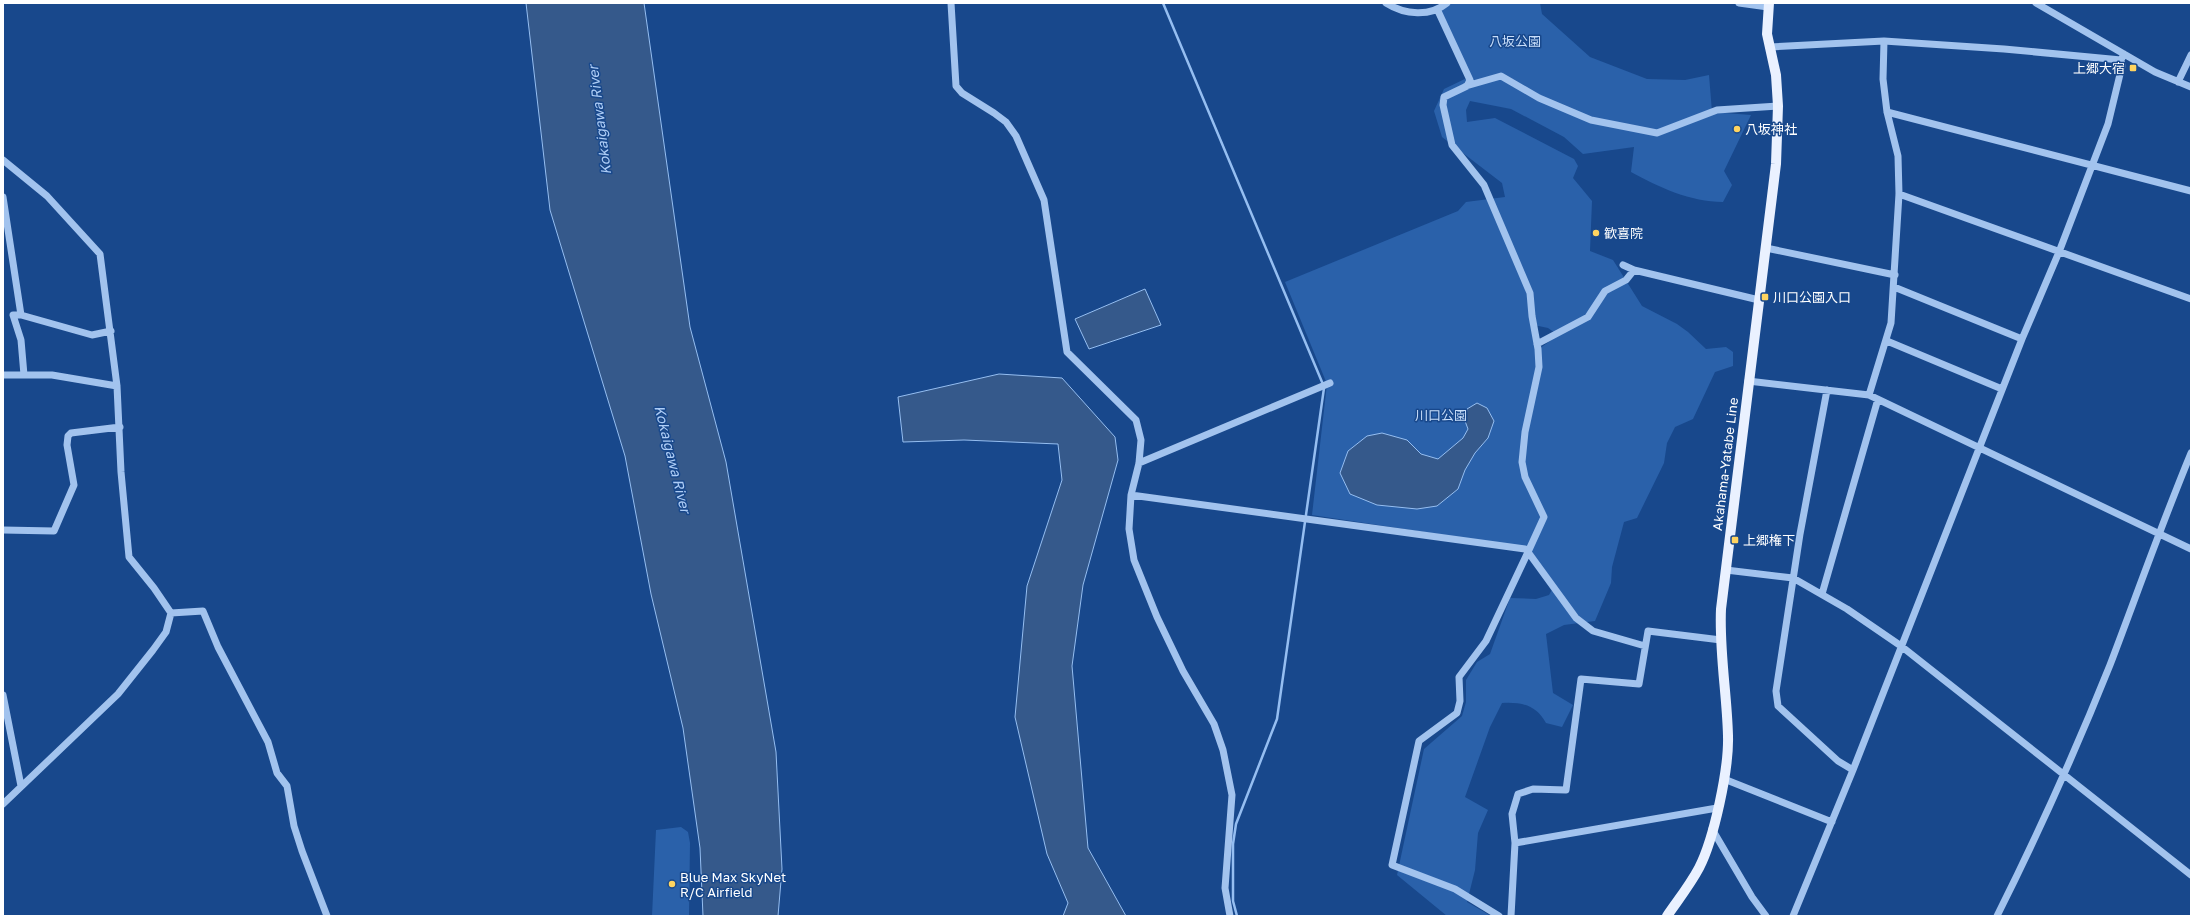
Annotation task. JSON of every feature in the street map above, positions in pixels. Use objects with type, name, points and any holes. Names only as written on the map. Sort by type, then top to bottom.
[{"type":"main road","name":"Akahama-Yatabe Line","points":[[1667,916],[1700,866],[1712,829],[1724,779],[1728,738],[1721,640],[1721,609],[1776,164],[1778,106],[1776,75],[1767,34],[1768,5]]},
{"type":"street","points":[[951,3],[956,86],[962,93],[994,112],[1006,122],[1016,136],[1044,200],[1067,352],[1136,420],[1141,440],[1139,463],[1130,495],[1129,530],[1134,560],[1157,617],[1183,671],[1214,724],[1223,750],[1232,795],[1225,888],[1230,916]]},
{"type":"street","points":[[1386,3],[1411,12],[1424,13],[1438,10],[1447,3]]},
{"type":"street","points":[[1739,3],[1768,5]]},
{"type":"street","points":[[2036,3],[2122,57],[2191,87]]},
{"type":"street","points":[[1438,10],[1470,80],[1466,86]]},
{"type":"street","points":[[1770,47],[1884,41],[2122,57]]},
{"type":"street","points":[[1869,395],[1887,341],[1891,323],[1899,194],[1898,156],[1886,112],[1883,79],[1884,41]]},
{"type":"street","points":[[2178,82],[2191,55]]},
{"type":"street","points":[[1793,916],[1853,770],[1979,447],[2022,339],[2059,252],[2092,166],[2108,124],[2122,66],[2122,57]]},
{"type":"street","points":[[1499,916],[1454,889],[1392,865],[1419,741],[1457,713],[1460,701],[1459,677],[1486,641],[1544,517],[1525,477],[1522,462],[1526,432],[1539,367],[1530,292],[1491,198],[1484,185],[1452,145],[1443,106],[1444,97],[1466,86],[1502,76],[1539,98],[1591,120],[1657,134],[1717,110],[1778,106]]},
{"type":"street","points":[[1886,112],[2191,191]]},
{"type":"street","points":[[3,160],[47,196],[100,254],[117,386],[121,472],[129,557],[154,588],[171,613],[166,632],[118,694],[3,804]]},
{"type":"street","points":[[1899,194],[2191,300]]},
{"type":"street","points":[[3,197],[21,315]]},
{"type":"street","points":[[1766,248],[1895,275]]},
{"type":"street","points":[[1623,265],[1634,270],[1759,300]]},
{"type":"street","points":[[1537,344],[1588,317],[1605,291],[1626,280],[1634,270]]},
{"type":"street","points":[[1894,287],[2022,339]]},
{"type":"street","points":[[24,375],[21,340],[13,315],[21,315],[92,336],[111,331]]},
{"type":"street","points":[[1887,341],[2002,389]]},
{"type":"street","points":[[3,375],[52,375],[117,386]]},
{"type":"street","points":[[1748,381],[1869,395],[2191,549]]},
{"type":"street","points":[[1139,463],[1330,383]]},
{"type":"street","points":[[1827,390],[1793,578],[1776,691],[1778,706],[1838,761],[1853,770]]},
{"type":"street","points":[[1822,594],[1878,399]]},
{"type":"street","points":[[3,530],[54,531],[74,486],[67,445],[68,436],[71,433],[120,427]]},
{"type":"street","points":[[1997,916],[2064,775],[2110,665],[2158,534],[2191,453]]},
{"type":"street","points":[[1130,495],[1525,549],[1576,618],[1593,631],[1645,646]]},
{"type":"street","points":[[1726,570],[1793,578],[1822,594],[1901,646],[2191,875]]},
{"type":"street","points":[[171,613],[203,611],[218,647],[268,742],[277,773],[287,786],[294,826],[327,916]]},
{"type":"street","points":[[1511,916],[1515,843],[1512,814],[1518,794],[1533,789],[1566,790],[1581,679],[1639,684],[1648,631],[1721,640]]},
{"type":"street","points":[[3,695],[21,786]]},
{"type":"street","points":[[1724,779],[1832,822]]},
{"type":"street","points":[[1515,843],[1717,808]]},
{"type":"street","points":[[1712,829],[1752,897],[1766,916]]},
{"type":"green space","points":[[1447,3],[1540,3],[1542,14],[1590,57],[1647,79],[1685,80],[1709,75],[1712,112],[1751,115],[1724,171],[1732,185],[1723,202],[1699,199],[1675,193],[1631,172],[1634,147],[1583,154],[1564,137],[1511,109],[1470,101],[1466,110],[1467,122],[1495,118],[1574,159],[1578,166],[1573,178],[1592,201],[1590,251],[1613,260],[1642,306],[1677,324],[1706,349],[1726,347],[1733,352],[1733,366],[1715,372],[1693,419],[1675,427],[1667,443],[1664,463],[1637,518],[1624,522],[1612,567],[1611,583],[1595,621],[1564,625],[1546,634],[1553,693],[1573,705],[1562,727],[1546,723],[1538,712],[1528,706],[1516,703],[1502,703],[1490,727],[1465,797],[1488,810],[1478,833],[1475,870],[1467,902],[1491,916],[1447,916],[1397,875],[1424,749],[1462,716],[1466,702],[1466,680],[1477,662],[1490,654],[1510,598],[1536,599],[1549,595],[1554,586],[1529,548],[1312,515],[1327,384],[1285,282],[1458,211],[1466,202],[1505,197],[1502,183],[1442,137],[1434,111],[1444,89],[1469,77],[1438,11]],"holes":[[[1534,325],[1548,328],[1558,335],[1539,349]]]},
{"type":"green space","name":"Blue Max SkyNet R/C Airfield","points":[[681,827],[688,832],[690,843],[689,916],[652,916],[656,830]]},
{"type":"water","name":"Kokaigawa River","points":[[526,3],[644,3],[690,327],[726,462],[776,752],[782,869],[778,916],[703,916],[700,848],[683,728],[651,594],[625,456],[550,210]]},
{"type":"water","points":[[1145,289],[1161,325],[1089,349],[1075,319]]},
{"type":"water","points":[[999,374],[1062,378],[1115,437],[1118,460],[1083,585],[1072,666],[1088,848],[1126,916],[1063,916],[1068,903],[1047,854],[1015,717],[1027,586],[1062,480],[1058,444],[964,440],[903,442],[898,397]]},
{"type":"water","points":[[1477,403],[1487,408],[1494,421],[1488,438],[1475,453],[1465,470],[1458,489],[1437,506],[1417,509],[1377,505],[1350,494],[1340,473],[1348,451],[1367,436],[1382,433],[1407,440],[1421,454],[1438,459],[1463,438],[1468,429],[1465,421],[1467,409]]},
{"type":"waterway","points":[[1163,3],[1322,382]]},
{"type":"waterway","points":[[1237,916],[1233,901],[1233,844],[1236,824],[1277,719],[1324,388]]},
{"type":"place","name":"上郷大宿","points":[[2133,68]]},
{"type":"place","name":"八坂神社","points":[[1737,129]]},
{"type":"place","name":"歓喜院","points":[[1596,233]]},
{"type":"place","name":"川口公園入口","points":[[1765,297]]},
{"type":"place","name":"上郷権下","points":[[1735,540]]},
{"type":"place","name":"Blue Max SkyNet R/C Airfield","points":[[672,884]]},
{"type":"park label","name":"八坂公園","points":[[1515,41]]},
{"type":"park label","name":"川口公園","points":[[1441,415]]}]
